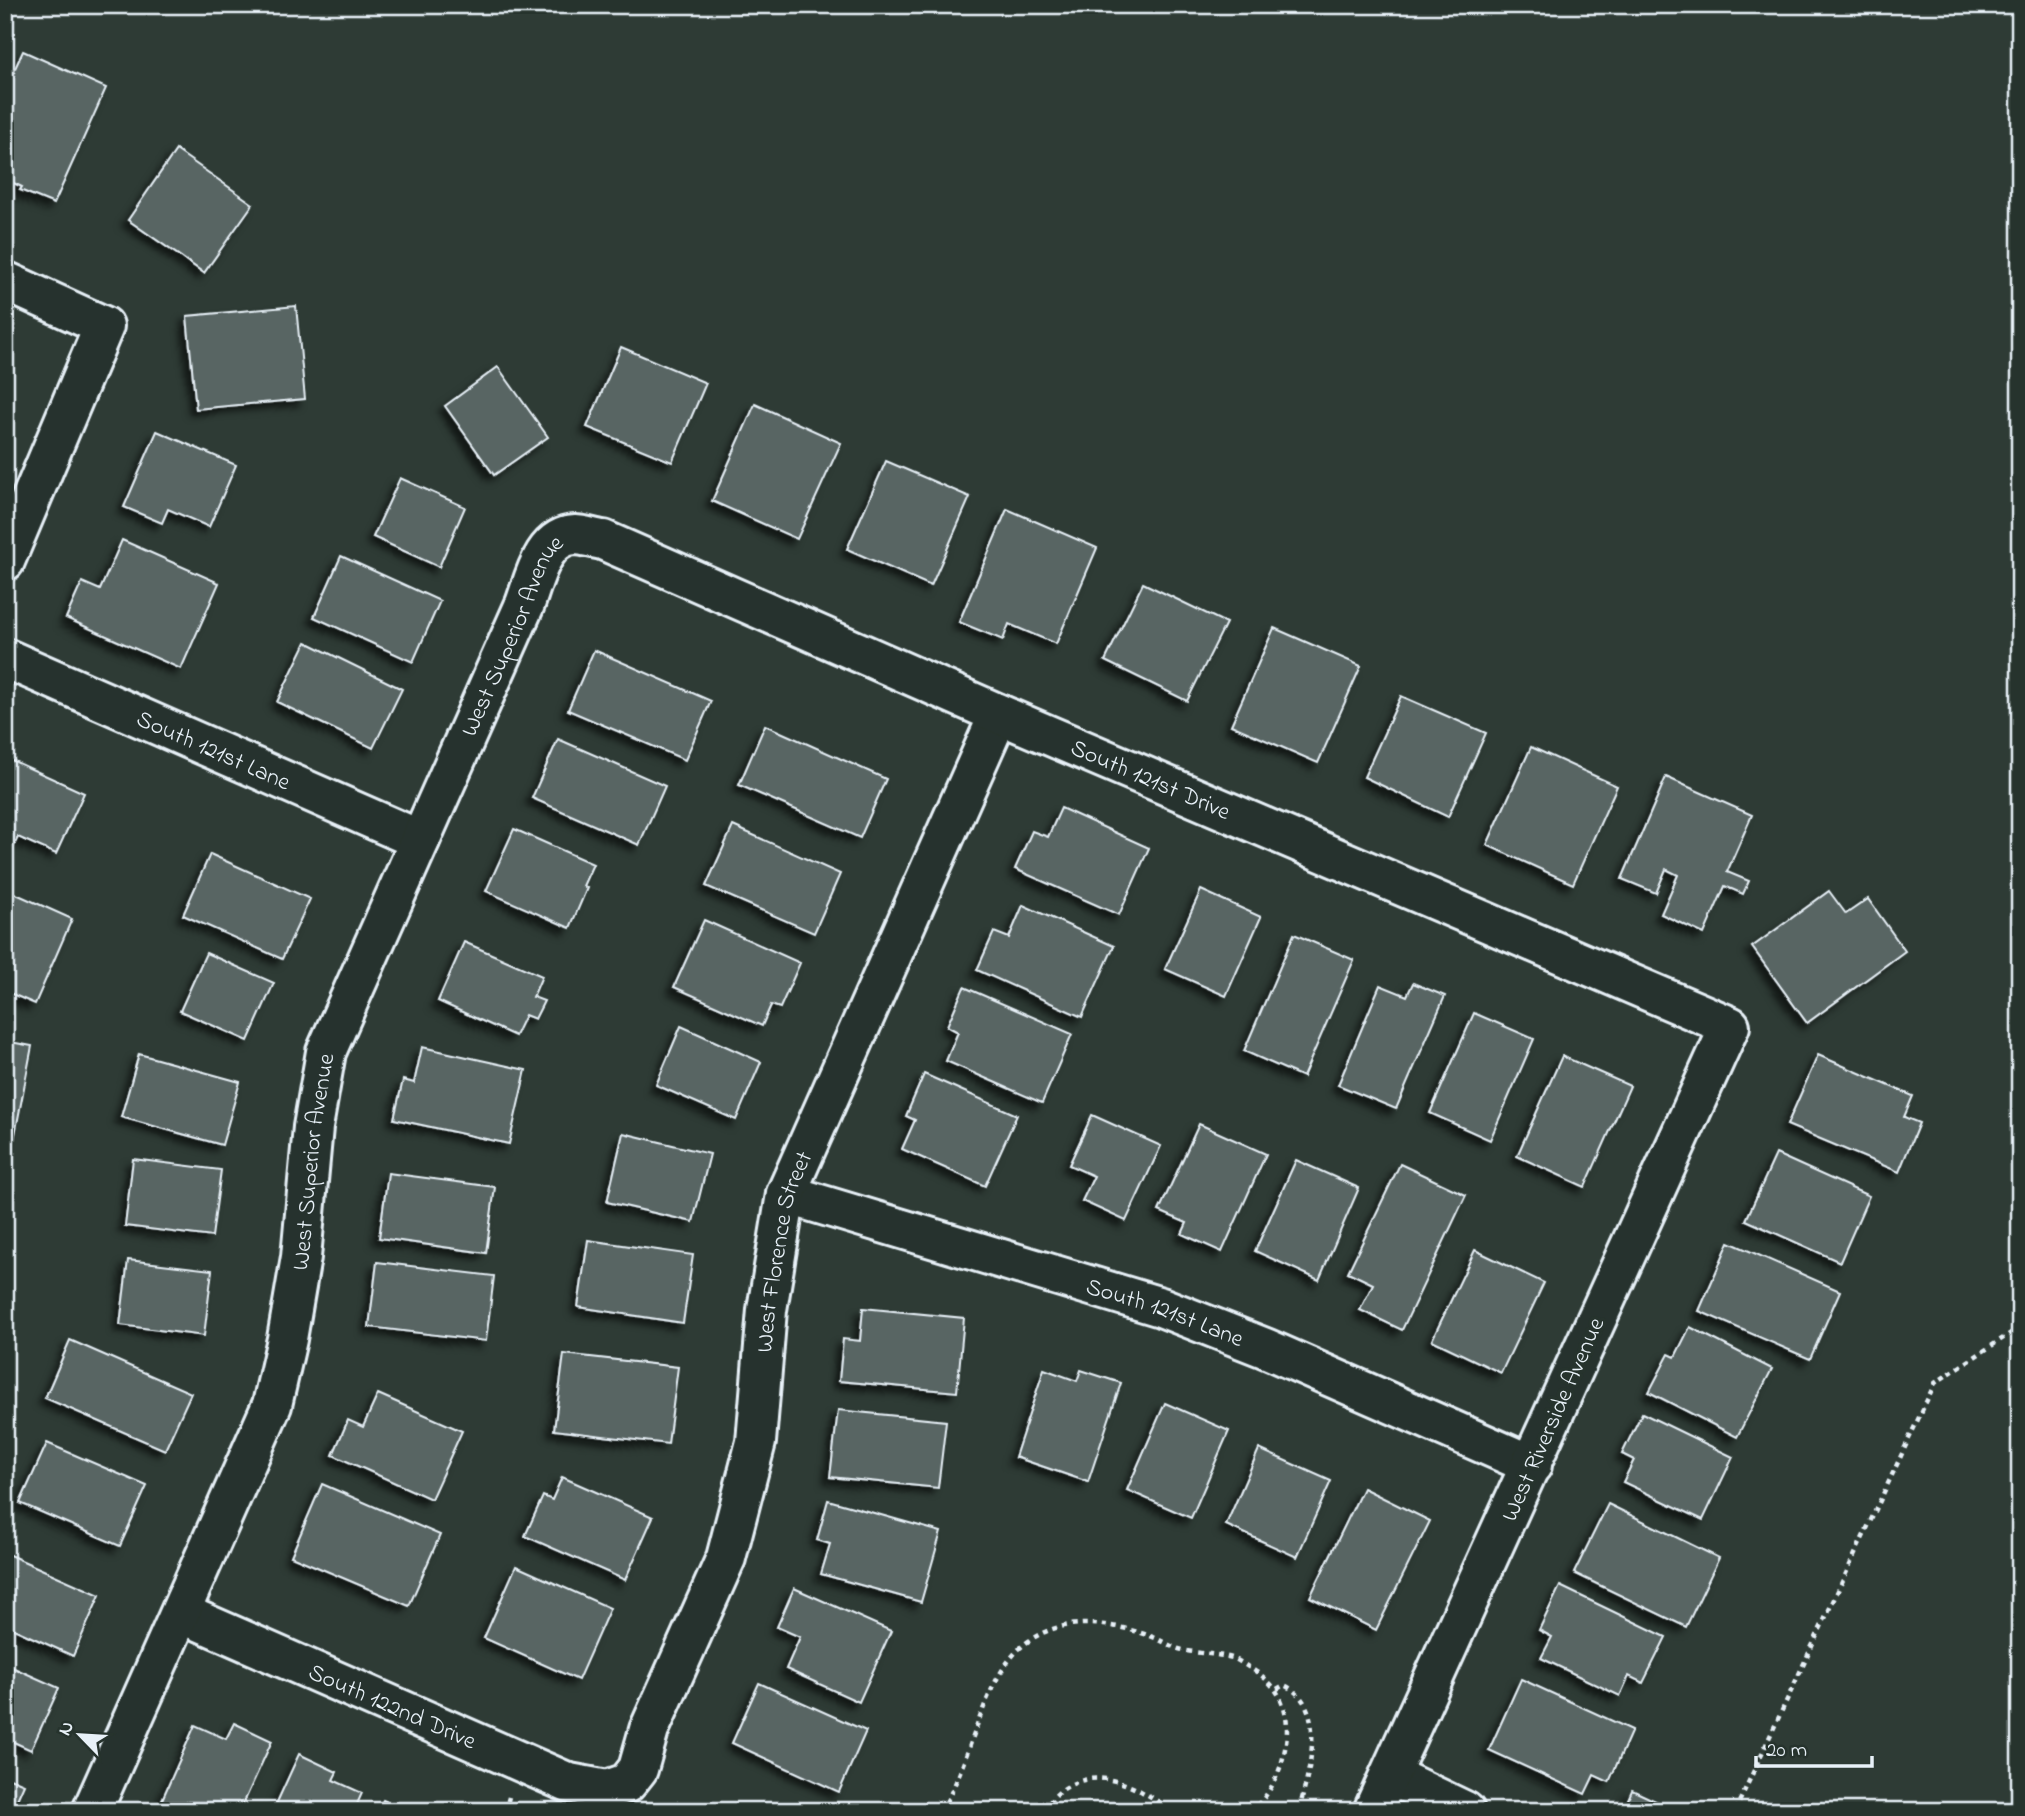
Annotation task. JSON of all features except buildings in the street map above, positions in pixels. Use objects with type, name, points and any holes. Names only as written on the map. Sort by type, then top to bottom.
[{"type":"street","points":[[5,281],[104,326],[5,562]]},
{"type":"street","name":"South 121st Drive","points":[[573,535],[603,540],[999,714],[1730,1026]]},
{"type":"street","name":"West Superior Avenue","points":[[92,1811],[272,1405],[301,1257],[313,1127],[326,1052],[525,604],[542,558],[555,542],[573,535]]},
{"type":"street","name":"South 121st Lane","points":[[5,658],[420,840]]},
{"type":"street","name":"West Florence Street","points":[[607,1790],[627,1783],[638,1769],[649,1730],[726,1558],[756,1442],[767,1310],[786,1194],[999,714]]},
{"type":"street","name":"West Riverside Avenue","points":[[1373,1811],[1730,1026]]},
{"type":"street","name":"South 121st Lane","points":[[786,1194],[1161,1307],[1265,1348],[1532,1465]]},
{"type":"street","name":"South 122nd Drive","points":[[181,1613],[569,1783],[607,1790]]},
{"type":"street","points":[[1390,1775],[1465,1811]]},
{"type":"path","points":[[1735,1811],[1935,1383],[2020,1327]]},
{"type":"path","points":[[941,1811],[959,1775],[997,1679],[1016,1652],[1038,1635],[1061,1626],[1088,1622],[1152,1636],[1178,1649],[1232,1658],[1261,1674],[1277,1689],[1287,1719],[1286,1749],[1275,1784],[1254,1808],[1248,1811]]},
{"type":"path","points":[[1277,1689],[1284,1685],[1293,1689],[1304,1703],[1311,1724],[1311,1761],[1299,1811]]},
{"type":"path","points":[[1043,1811],[1059,1791],[1080,1780],[1111,1779],[1141,1790],[1173,1811]]}]
